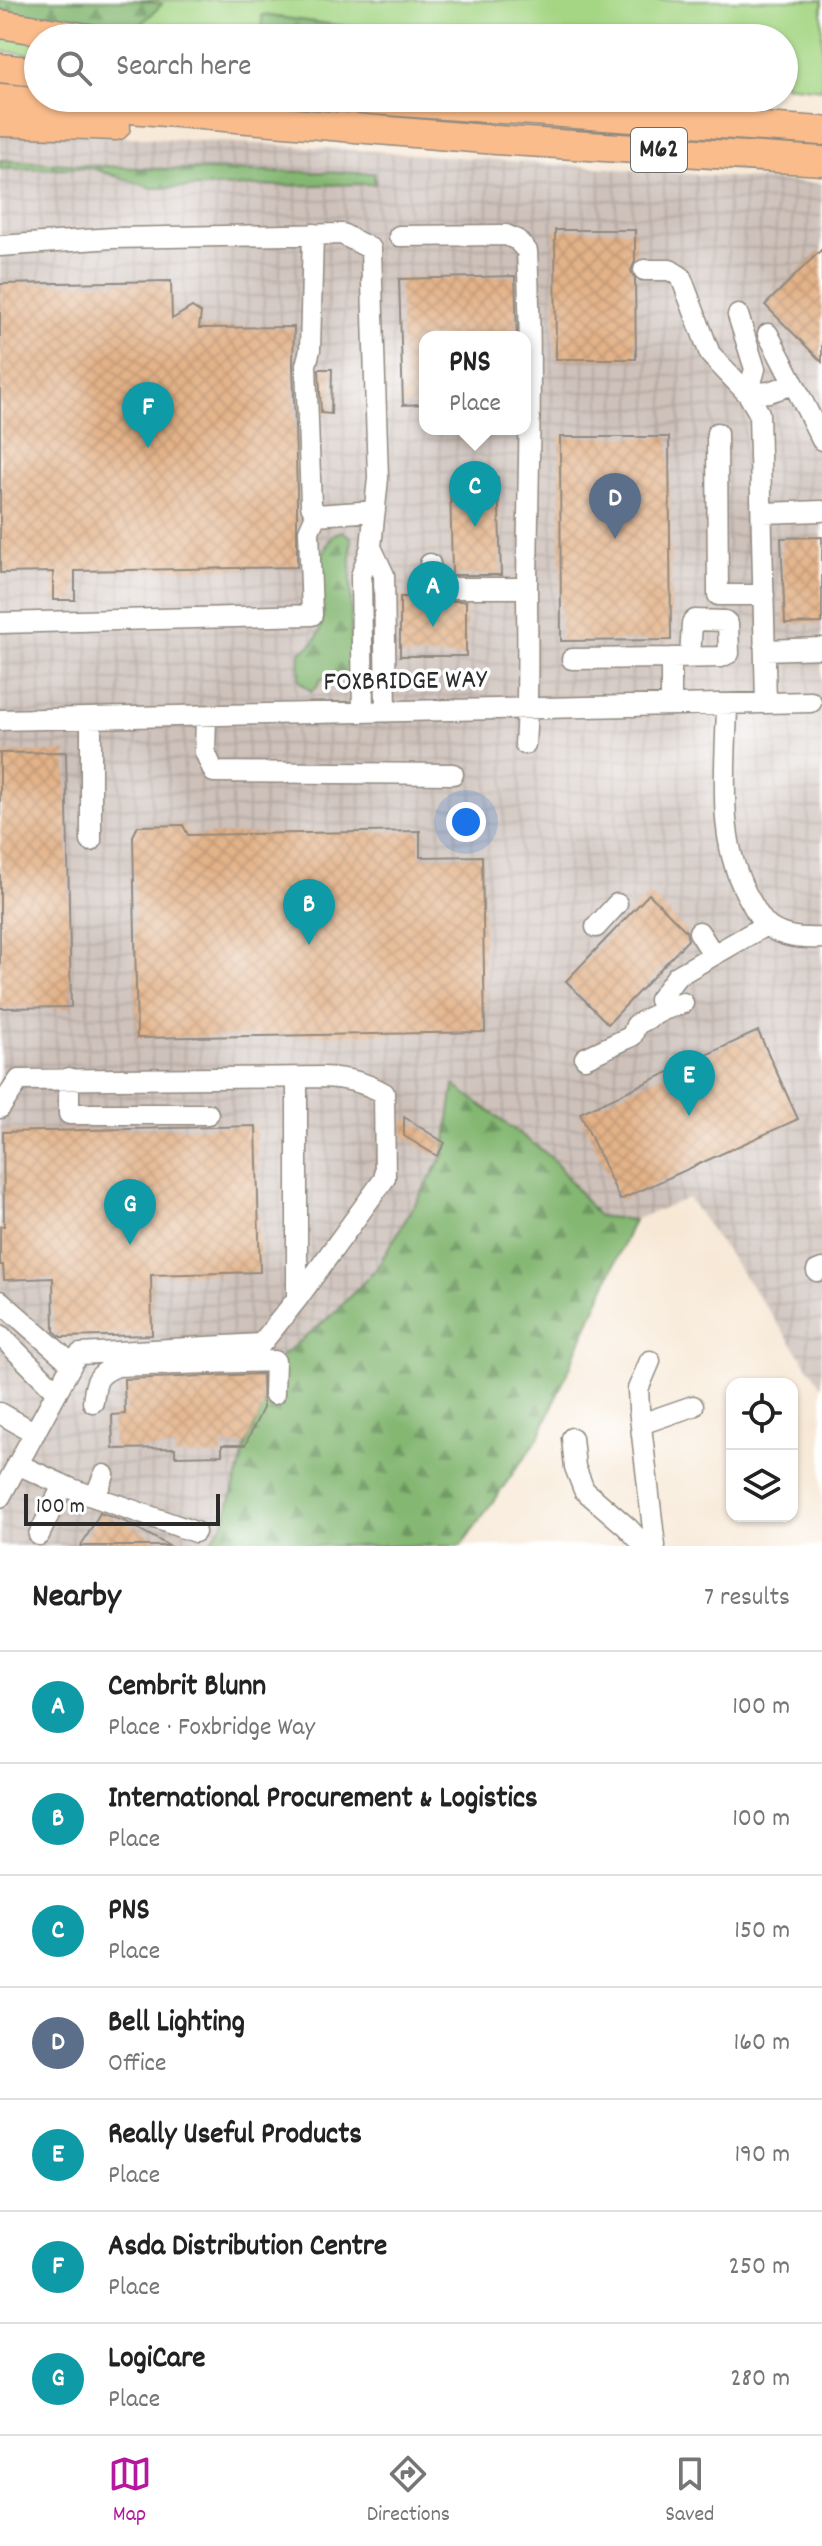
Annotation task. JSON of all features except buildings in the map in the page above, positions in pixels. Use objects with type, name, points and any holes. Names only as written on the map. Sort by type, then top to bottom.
[{"type":"highway","points":[[0,24],[24,28]]},
{"type":"highway","points":[[0,68],[24,71]]},
{"type":"highway","name":"M62","points":[[0,98],[24,100]]},
{"type":"highway","name":"M62","points":[[165,112],[496,140],[822,161]]},
{"type":"highway","name":"M62","points":[[534,112],[822,131]]},
{"type":"highway","name":"M62","points":[[609,112],[697,124]]},
{"type":"highway","name":"M62","points":[[0,122],[496,140]]},
{"type":"street","points":[[313,234],[310,350],[306,365],[311,505],[316,515]]},
{"type":"street","points":[[0,246],[113,238],[342,234],[371,249],[378,478],[371,547],[361,576],[363,712]]},
{"type":"street","points":[[399,236],[506,235],[517,240],[527,251],[528,331]]},
{"type":"street","points":[[644,270],[670,270],[681,277],[710,354],[748,394],[759,413],[766,703]]},
{"type":"street","points":[[738,315],[755,369],[748,394]]},
{"type":"street","points":[[768,334],[822,440]]},
{"type":"street","points":[[748,394],[769,392],[794,384]]},
{"type":"street","points":[[717,433],[718,595],[764,595]]},
{"type":"street","points":[[525,744],[528,709],[530,435]]},
{"type":"street","points":[[316,515],[375,511]]},
{"type":"street","points":[[763,513],[822,511]]},
{"type":"street","points":[[0,623],[312,615],[309,531],[316,515]]},
{"type":"street","points":[[371,547],[384,575],[386,712]]},
{"type":"street","points":[[430,564],[430,588],[527,588]]},
{"type":"street","points":[[765,650],[822,648]]},
{"type":"street","points":[[572,659],[681,658],[671,705]]},
{"type":"street","name":"FOXBRIDGE WAY","points":[[0,720],[811,702]]},
{"type":"street","points":[[727,704],[726,797],[735,869],[747,896],[766,925],[794,937],[822,938]]},
{"type":"street","points":[[206,716],[205,752],[214,772],[453,774]]},
{"type":"street","points":[[91,718],[91,841]]},
{"type":"street","points":[[596,927],[617,904]]},
{"type":"street","points":[[663,1010],[659,1000],[677,976],[766,925]]},
{"type":"street","points":[[699,932],[713,954]]},
{"type":"street","points":[[585,1058],[632,1036],[636,1025],[683,1003]]},
{"type":"street","points":[[69,1078],[69,1114],[208,1114]]},
{"type":"street","points":[[297,1078],[297,1299]]},
{"type":"street","points":[[0,1108],[19,1080],[349,1079],[368,1084],[384,1093],[385,1164],[385,1178],[261,1344],[80,1354],[0,1497]]},
{"type":"street","points":[[0,1301],[72,1364]]},
{"type":"street","points":[[0,1335],[57,1392]]},
{"type":"street","points":[[93,1402],[95,1383],[101,1373],[117,1366],[275,1361],[274,1394]]},
{"type":"street","points":[[650,1361],[638,1389],[655,1546]]},
{"type":"street","points":[[641,1424],[693,1406]]},
{"type":"street","points":[[0,1413],[38,1426]]},
{"type":"street","points":[[572,1438],[575,1467],[584,1490],[645,1546]]},
{"type":"street","points":[[17,1464],[63,1485],[195,1532]]},
{"type":"street","points":[[95,1497],[104,1475]]},
{"type":"street","points":[[39,1535],[63,1485]]},
{"type":"shaded area","points":[[0,130],[345,149],[822,184],[822,1386],[688,1198],[634,1220],[598,1216],[551,1157],[454,1085],[444,1155],[377,1268],[333,1314],[267,1398],[248,1439],[224,1522],[207,1546],[0,1546]]},
{"type":"green space","points":[[0,0],[137,0],[162,4],[141,24],[78,24],[0,11]]},
{"type":"green space","points":[[137,0],[822,0],[822,89],[798,86],[798,24],[330,24],[263,15],[263,24],[141,24],[162,4]]},
{"type":"green space","points":[[262,15],[326,24],[262,24]]},
{"type":"green space","points":[[0,29],[24,35],[24,54],[0,51]]},
{"type":"green space","points":[[0,160],[153,169],[374,173],[375,184],[152,188],[91,168],[0,169]]},
{"type":"green space","points":[[342,531],[351,537],[351,674],[321,679],[311,691],[299,681],[300,652],[311,645],[322,624],[322,557],[334,534]]},
{"type":"green space","points":[[454,1085],[551,1157],[598,1216],[634,1220],[539,1437],[461,1546],[207,1546],[224,1522],[248,1439],[267,1398],[278,1359],[333,1314],[377,1268],[444,1155]]},
{"type":"place","name":"Asda Distribution Centre","points":[[148,448]]},
{"type":"place","name":"PNS","points":[[475,527]]},
{"type":"place","name":"Bell Lighting","points":[[615,539]]},
{"type":"place","name":"Cembrit Blunn","points":[[433,627]]},
{"type":"place","name":"International Procurement & Logistics","points":[[309,945]]},
{"type":"place","name":"Really Useful Products","points":[[689,1116]]},
{"type":"place","name":"LogiCare","points":[[130,1245]]}]
